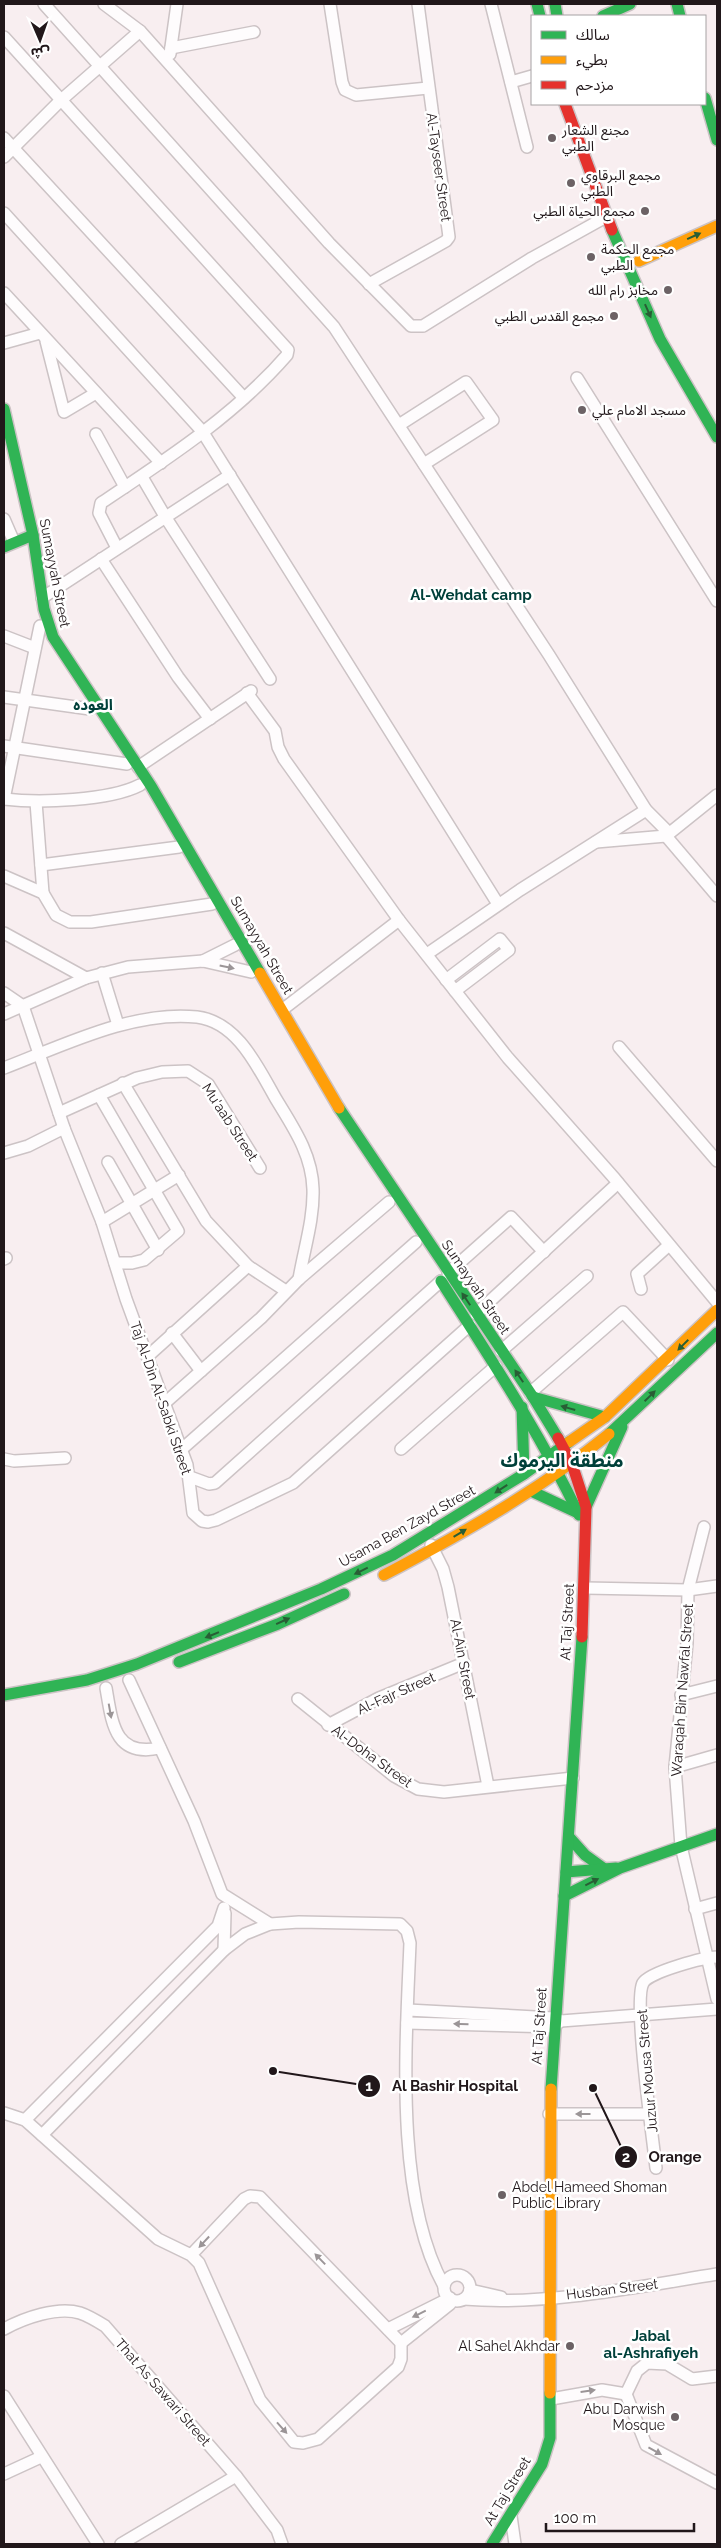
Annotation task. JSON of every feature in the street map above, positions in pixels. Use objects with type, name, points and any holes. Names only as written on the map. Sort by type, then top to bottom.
[{"type":"main road","points":[[605,15],[630,4]]},
{"type":"main road","points":[[706,102],[717,140]]},
{"type":"main road","points":[[565,105],[606,217],[660,339],[717,437]]},
{"type":"main road","points":[[585,124],[606,187],[621,220]]},
{"type":"main road","points":[[656,301],[637,257],[717,226]]},
{"type":"main road","name":"Sumayyah Street","points":[[4,410],[19,540],[42,598],[48,626],[60,650],[208,882],[333,1100],[445,1277],[470,1325],[522,1407],[581,1510]]},
{"type":"main road","name":"Sumayyah Street","points":[[4,442],[19,540],[40,626],[56,659],[90,709],[132,765],[140,785],[179,847],[316,1088],[416,1242],[476,1314],[531,1395],[572,1464],[581,1510]]},
{"type":"main road","name":"Usama Ben Zayd Street","points":[[4,1696],[87,1680],[137,1664],[361,1572],[425,1536],[550,1458],[604,1417],[668,1360],[717,1310]]},
{"type":"main road","points":[[375,1580],[434,1549],[572,1464],[624,1420],[717,1333]]},
{"type":"main road","points":[[531,1395],[604,1417]]},
{"type":"main road","points":[[522,1407],[524,1474]]},
{"type":"main road","points":[[531,1491],[581,1510],[624,1420]]},
{"type":"main road","name":"At Taj Street","points":[[492,2544],[511,2516],[547,2454],[550,2438],[551,2399],[548,2298],[549,2114],[585,1588],[586,1525],[581,1510]]},
{"type":"main road","points":[[166,1667],[253,1634],[352,1591]]},
{"type":"main road","points":[[90,1692],[122,1683]]},
{"type":"main road","points":[[564,1896],[620,1868],[717,1834]]},
{"type":"main road","points":[[569,1836],[585,1855],[603,1868]]},
{"type":"main road","points":[[566,1872],[620,1868]]},
{"type":"street","points":[[45,4],[99,67],[334,327],[549,655],[646,810],[717,896]]},
{"type":"street","points":[[104,4],[140,31],[294,205],[411,326],[419,327],[532,258],[606,217]]},
{"type":"street","points":[[169,64],[177,4]]},
{"type":"street","points":[[330,4],[342,82],[346,90],[356,94],[428,88]]},
{"type":"street","name":"Al-Tayseer Street","points":[[369,284],[446,241],[449,236],[418,4]]},
{"type":"street","points":[[491,4],[527,147]]},
{"type":"street","points":[[4,157],[60,101],[140,31]]},
{"type":"street","points":[[171,48],[254,32]]},
{"type":"street","points":[[4,37],[60,101],[286,347],[287,355],[260,386],[142,477],[101,503],[98,510],[117,548]]},
{"type":"street","points":[[511,82],[531,76]]},
{"type":"street","points":[[4,138],[244,398]]},
{"type":"street","points":[[4,214],[202,431],[498,904]]},
{"type":"street","points":[[4,293],[161,463]]},
{"type":"street","points":[[4,343],[42,335]]},
{"type":"street","points":[[42,335],[64,412],[96,394]]},
{"type":"street","points":[[577,378],[717,601]]},
{"type":"street","points":[[399,425],[466,382],[493,420],[424,464]]},
{"type":"street","points":[[96,434],[125,487]]},
{"type":"street","points":[[42,598],[230,475]]},
{"type":"street","points":[[142,477],[166,518],[270,679]]},
{"type":"street","points":[[4,519],[19,540]]},
{"type":"street","points":[[101,559],[178,677],[210,719]]},
{"type":"street","points":[[40,626],[23,700],[9,746],[4,799],[36,802],[118,793],[140,785]]},
{"type":"street","points":[[4,636],[35,648]]},
{"type":"street","points":[[9,746],[132,765],[210,719],[249,692],[275,731],[278,747],[284,759],[399,920],[517,1069],[618,1183],[717,1302]]},
{"type":"street","points":[[4,697],[90,709]]},
{"type":"street","points":[[592,843],[667,834],[717,795]]},
{"type":"street","points":[[36,802],[43,893],[59,919],[78,923],[212,904]]},
{"type":"street","points":[[426,954],[498,904],[646,810]]},
{"type":"street","points":[[42,865],[179,847]]},
{"type":"street","points":[[4,876],[43,893]]},
{"type":"street","points":[[282,1010],[399,920]]},
{"type":"street","points":[[4,933],[86,978]]},
{"type":"street","points":[[446,980],[500,939],[509,950],[455,990]]},
{"type":"street","points":[[203,961],[235,945]]},
{"type":"street","points":[[4,1014],[86,978],[102,973],[152,965],[203,961],[251,972]]},
{"type":"street","points":[[102,973],[118,1025]]},
{"type":"street","points":[[4,993],[23,1006]]},
{"type":"street","name":"Taj Al-Din Al-Sabki Street","points":[[23,1006],[64,1128],[102,1222],[182,1449],[190,1477],[193,1513],[197,1518],[208,1522],[291,1485],[470,1325]]},
{"type":"street","points":[[4,1068],[118,1025],[160,1018],[198,1017],[212,1021],[228,1031],[250,1053],[304,1147],[313,1188],[312,1212],[299,1279]]},
{"type":"street","points":[[619,1047],[717,1161]]},
{"type":"street","name":"Mu'aab Street","points":[[59,1113],[123,1083],[149,1075],[178,1070],[188,1071],[204,1079],[260,1168]]},
{"type":"street","points":[[123,1083],[206,1220],[248,1266],[286,1291]]},
{"type":"street","points":[[99,1095],[178,1230],[158,1250],[138,1262],[115,1263]]},
{"type":"street","points":[[4,1153],[28,1146],[64,1128]]},
{"type":"street","points":[[108,1162],[158,1250]]},
{"type":"street","points":[[102,1222],[179,1174]]},
{"type":"street","points":[[476,1314],[618,1183]]},
{"type":"street","points":[[166,1402],[261,1318],[299,1279],[390,1202]]},
{"type":"street","points":[[190,1477],[209,1484],[215,1483],[511,1217],[544,1252]]},
{"type":"street","points":[[182,1449],[416,1242]]},
{"type":"street","points":[[641,1289],[637,1274],[669,1246]]},
{"type":"street","points":[[148,1356],[248,1266]]},
{"type":"street","points":[[502,1351],[587,1276]]},
{"type":"street","points":[[531,1395],[623,1312],[668,1360]]},
{"type":"street","points":[[172,1333],[201,1371]]},
{"type":"street","points":[[400,1449],[496,1366]]},
{"type":"street","points":[[4,1459],[14,1461],[65,1458]]},
{"type":"street","name":"Waraqah Bin Nawfal Street","points":[[704,1527],[688,1590],[687,1644],[675,1767],[681,1846],[695,1909],[712,1957],[717,1999]]},
{"type":"street","name":"Al-Ain Street","points":[[425,1536],[434,1549],[448,1587],[488,1786]]},
{"type":"street","points":[[585,1588],[688,1590],[717,1586]]},
{"type":"street","name":"Al-Fajr Street","points":[[328,1725],[379,1698],[464,1663]]},
{"type":"street","points":[[122,1683],[116,1734],[122,1742],[137,1749],[160,1748]]},
{"type":"street","points":[[122,1683],[160,1748],[194,1821],[222,1894],[226,1925],[224,1950]]},
{"type":"street","points":[[681,1695],[717,1686]]},
{"type":"street","name":"Al-Doha Street","points":[[298,1699],[328,1725],[394,1776],[418,1789],[444,1792],[573,1778]]},
{"type":"street","points":[[675,1767],[717,1755]]},
{"type":"street","points":[[222,1894],[270,1924]]},
{"type":"street","points":[[695,1909],[717,1903]]},
{"type":"street","points":[[25,2120],[218,1926],[224,1908]]},
{"type":"street","points":[[42,2135],[224,1950],[245,1934],[270,1924],[300,1922],[400,1924],[407,1931],[410,1943],[407,2100],[417,2213],[428,2252],[444,2286],[460,2297]]},
{"type":"street","name":"Juzur Mousa Street","points":[[656,2168],[640,2016],[642,1984],[646,1979],[712,1957]]},
{"type":"street","points":[[407,2023],[556,2022],[717,2009]]},
{"type":"street","points":[[408,2010],[514,2021]]},
{"type":"street","points":[[4,2113],[25,2120],[158,2238],[191,2255],[199,2263],[254,2388],[271,2416],[294,2442],[318,2440],[398,2367],[401,2359],[401,2343],[264,2200],[256,2195],[244,2199],[191,2255]]},
{"type":"street","points":[[549,2114],[650,2114]]},
{"type":"street","name":"Husban Street","points":[[388,2329],[460,2297],[548,2298],[717,2274]]},
{"type":"street","points":[[401,2343],[460,2297],[468,2281],[460,2275],[450,2277],[444,2286]]},
{"type":"street","name":"That As Sawari Street","points":[[4,2329],[43,2315],[64,2312],[79,2313],[105,2326],[236,2476],[277,2530],[282,2544]]},
{"type":"street","points":[[717,2376],[692,2379],[667,2364],[646,2363],[637,2371],[626,2394],[646,2445],[717,2483]]},
{"type":"street","points":[[551,2399],[602,2390],[626,2394]]},
{"type":"street","points":[[4,2396],[98,2544]]},
{"type":"street","points":[[4,2474],[41,2457]]},
{"type":"street","points":[[121,2544],[236,2476]]},
{"type":"street","points":[[511,2516],[515,2544]]},
{"type":"traffic: fast","points":[[537,4],[540,15]]},
{"type":"traffic: fast","points":[[555,4],[557,15]]},
{"type":"traffic: fast","points":[[605,15],[630,4]]},
{"type":"traffic: fast","points":[[677,4],[680,15]]},
{"type":"traffic: fast","points":[[706,102],[717,140]]},
{"type":"traffic: fast","points":[[612,230],[660,339],[717,437]]},
{"type":"traffic: fast","points":[[4,409],[33,535],[44,609],[53,637],[151,786],[260,973]]},
{"type":"traffic: fast","points":[[4,547],[33,535]]},
{"type":"traffic: fast","points":[[339,1108],[533,1397],[558,1438]]},
{"type":"traffic: fast","points":[[441,1281],[531,1425],[579,1515]]},
{"type":"traffic: fast","points":[[609,1434],[717,1333]]},
{"type":"traffic: fast","points":[[533,1397],[605,1417]]},
{"type":"traffic: fast","points":[[522,1407],[524,1474]]},
{"type":"traffic: fast","points":[[586,1507],[622,1427]]},
{"type":"traffic: fast","points":[[4,1695],[87,1680],[137,1664],[321,1589],[393,1555],[524,1474],[569,1442]]},
{"type":"traffic: fast","points":[[531,1491],[576,1512]]},
{"type":"traffic: fast","points":[[179,1662],[278,1624],[344,1594]]},
{"type":"traffic: fast","points":[[551,2089],[582,1637]]},
{"type":"traffic: fast","points":[[564,1896],[620,1868],[717,1834]]},
{"type":"traffic: fast","points":[[569,1837],[585,1855],[603,1868]]},
{"type":"traffic: fast","points":[[566,1872],[616,1868]]},
{"type":"traffic: fast","points":[[492,2544],[542,2464],[550,2438],[550,2393]]},
{"type":"traffic: slow","points":[[639,261],[717,226]]},
{"type":"traffic: slow","points":[[260,973],[339,1108]]},
{"type":"traffic: slow","points":[[569,1442],[605,1417],[717,1310]]},
{"type":"traffic: slow","points":[[384,1575],[500,1510],[556,1473],[609,1434]]},
{"type":"traffic: slow","points":[[550,2393],[551,2089]]},
{"type":"traffic: jam","points":[[565,105],[612,230]]},
{"type":"traffic: jam","points":[[558,1438],[572,1464],[586,1507],[582,1637]]},
{"type":"place","name":"مجنع الشعار الطبي","points":[[552,138]]},
{"type":"place","name":"مجمع البرقاوي الطبي","points":[[571,183]]},
{"type":"place","name":"مجمع الحياة الطبي","points":[[645,211]]},
{"type":"place","name":"مجمع الحكمة الطبي","points":[[591,257]]},
{"type":"place","name":"مخابز رام الله","points":[[668,290]]},
{"type":"place","name":"مجمع القدس الطبي","points":[[614,316]]},
{"type":"place","name":"مسجد الامام علي","points":[[582,410]]},
{"type":"place","name":"Al Bashir Hospital","points":[[273,2071]]},
{"type":"place","name":"Orange","points":[[593,2088]]},
{"type":"place","name":"Abdel Hameed Shoman Public Library","points":[[502,2195]]},
{"type":"place","name":"Al Sahel Akhdar","points":[[570,2346]]},
{"type":"place","name":"Abu Darwish Mosque","points":[[675,2417]]},
{"type":"district","name":"Al-Wehdat camp","points":[[471,595]]},
{"type":"district","name":"العوده","points":[[93,705]]},
{"type":"district","name":"منطقة اليرموك","points":[[562,1460]]},
{"type":"district","name":"Jabal al-Ashrafiyeh","points":[[651,2344]]}]
